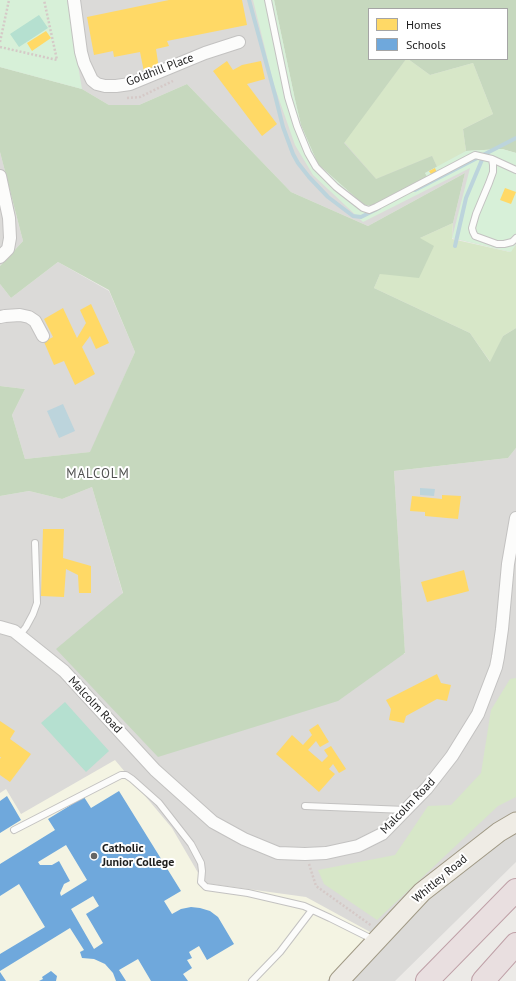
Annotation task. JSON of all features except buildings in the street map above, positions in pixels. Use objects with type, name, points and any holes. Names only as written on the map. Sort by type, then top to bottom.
[{"type":"highway","points":[[427,981],[516,890]]},
{"type":"highway","points":[[482,981],[516,944]]},
{"type":"main road","name":"Whitley Road","points":[[339,981],[373,940],[422,892],[499,832],[516,822]]},
{"type":"street","name":"Goldhill Place","points":[[74,0],[83,58],[92,80],[97,84],[104,86],[130,84],[199,55],[239,42]]},
{"type":"street","points":[[0,176],[9,218],[10,238],[8,249],[1,256]]},
{"type":"street","points":[[0,317],[20,315],[29,317],[35,321],[43,336]]},
{"type":"street","name":"Malcolm Road","points":[[0,627],[14,631],[64,671],[155,770],[213,822],[244,839],[278,853],[326,853],[358,846],[382,834],[428,788],[452,756],[478,714],[496,667],[502,629],[508,564],[516,518]]},
{"type":"lane","points":[[268,0],[288,97],[297,126],[308,153],[316,168],[353,202],[369,210],[475,155],[491,158],[516,170]]},
{"type":"lane","points":[[491,158],[493,162],[493,172],[476,214],[472,228],[473,232],[475,236],[497,244],[512,242],[516,238]]},
{"type":"lane","points":[[19,636],[26,627],[37,603],[36,543]]},
{"type":"lane","points":[[14,830],[122,775],[126,775],[159,803],[191,844],[201,863],[201,882],[206,887],[248,893],[304,906],[373,940]]},
{"type":"lane","points":[[305,806],[406,810]]},
{"type":"lane","points":[[252,981],[280,952],[312,910]]},
{"type":"path","points":[[0,42],[9,0]]},
{"type":"path","points":[[0,47],[57,60],[44,0]]},
{"type":"path","points":[[306,854],[316,886],[378,930],[373,940]]},
{"type":"shaded area","points":[[0,0],[274,0],[294,95],[409,60],[466,151],[516,153],[516,245],[511,252],[452,238],[453,223],[465,173],[368,226],[291,192],[187,84],[139,105],[109,105],[82,89],[0,67]]},
{"type":"shaded area","points":[[0,152],[23,241],[0,266]]},
{"type":"shaded area","points":[[58,262],[109,291],[135,352],[91,452],[25,459],[12,415],[25,389],[0,386],[0,284],[11,298]]},
{"type":"shaded area","points":[[516,448],[516,862],[395,981],[0,981],[0,496],[29,491],[62,499],[92,487],[123,594],[405,654],[394,471],[508,458]]},
{"type":"shaded area","name":"Catholic Junior College","points":[[115,760],[172,828],[204,883],[306,897],[372,933],[327,981],[0,981],[0,793],[6,789],[21,814]]},
{"type":"green space","points":[[0,0],[67,0],[82,89],[0,67]]},
{"type":"green space","points":[[253,0],[274,0],[301,125],[318,164],[364,205],[374,206],[427,177],[425,173],[466,151],[502,149],[516,153],[516,244],[511,252],[452,238],[470,168],[363,222],[313,175],[295,145],[274,85]]},
{"type":"green space","points":[[274,0],[516,0],[516,153],[502,149],[466,151],[463,129],[493,114],[473,63],[430,75],[409,60],[508,60],[508,8],[368,8],[368,60],[405,60],[344,143],[376,179],[432,156],[437,167],[425,173],[428,177],[374,206],[364,205],[318,164],[301,125]]},
{"type":"green space","points":[[39,15],[48,28],[19,47],[10,34]]},
{"type":"green space","points":[[405,60],[409,60],[430,75],[473,63],[493,114],[463,129],[466,151],[437,167],[432,156],[376,179],[344,142]]},
{"type":"green space","points":[[0,67],[82,89],[109,105],[139,105],[187,84],[291,192],[368,226],[465,173],[453,223],[420,238],[434,246],[419,278],[380,274],[374,288],[470,333],[490,362],[503,336],[516,328],[516,448],[508,458],[394,471],[405,653],[338,701],[158,757],[56,649],[123,593],[92,487],[62,499],[29,491],[0,496],[0,386],[25,389],[12,415],[25,459],[90,452],[135,352],[109,290],[58,262],[11,298],[0,284],[0,266],[23,241],[0,152]]},
{"type":"green space","points":[[453,223],[452,239],[510,252],[516,245],[516,328],[503,336],[491,363],[470,333],[374,288],[380,274],[420,238]]},
{"type":"green space","points":[[516,678],[516,797],[498,806],[377,920],[324,884],[318,870],[395,855],[428,806],[451,805],[481,773],[491,710],[510,679]]},
{"type":"green space","points":[[65,702],[109,751],[86,772],[41,723]]},
{"type":"water","points":[[63,404],[75,431],[59,438],[47,411]]},
{"type":"water","points":[[420,488],[435,489],[434,496],[420,495]]},
{"type":"waterway","points":[[249,0],[283,127],[298,163],[328,197],[353,216],[361,217],[379,208]]},
{"type":"waterway","points":[[415,190],[516,138]]},
{"type":"waterway","points":[[455,246],[466,198],[484,155]]},
{"type":"place","name":"Catholic Junior College","points":[[94,856]]},
{"type":"district","name":"MALCOLM","points":[[98,474]]}]
